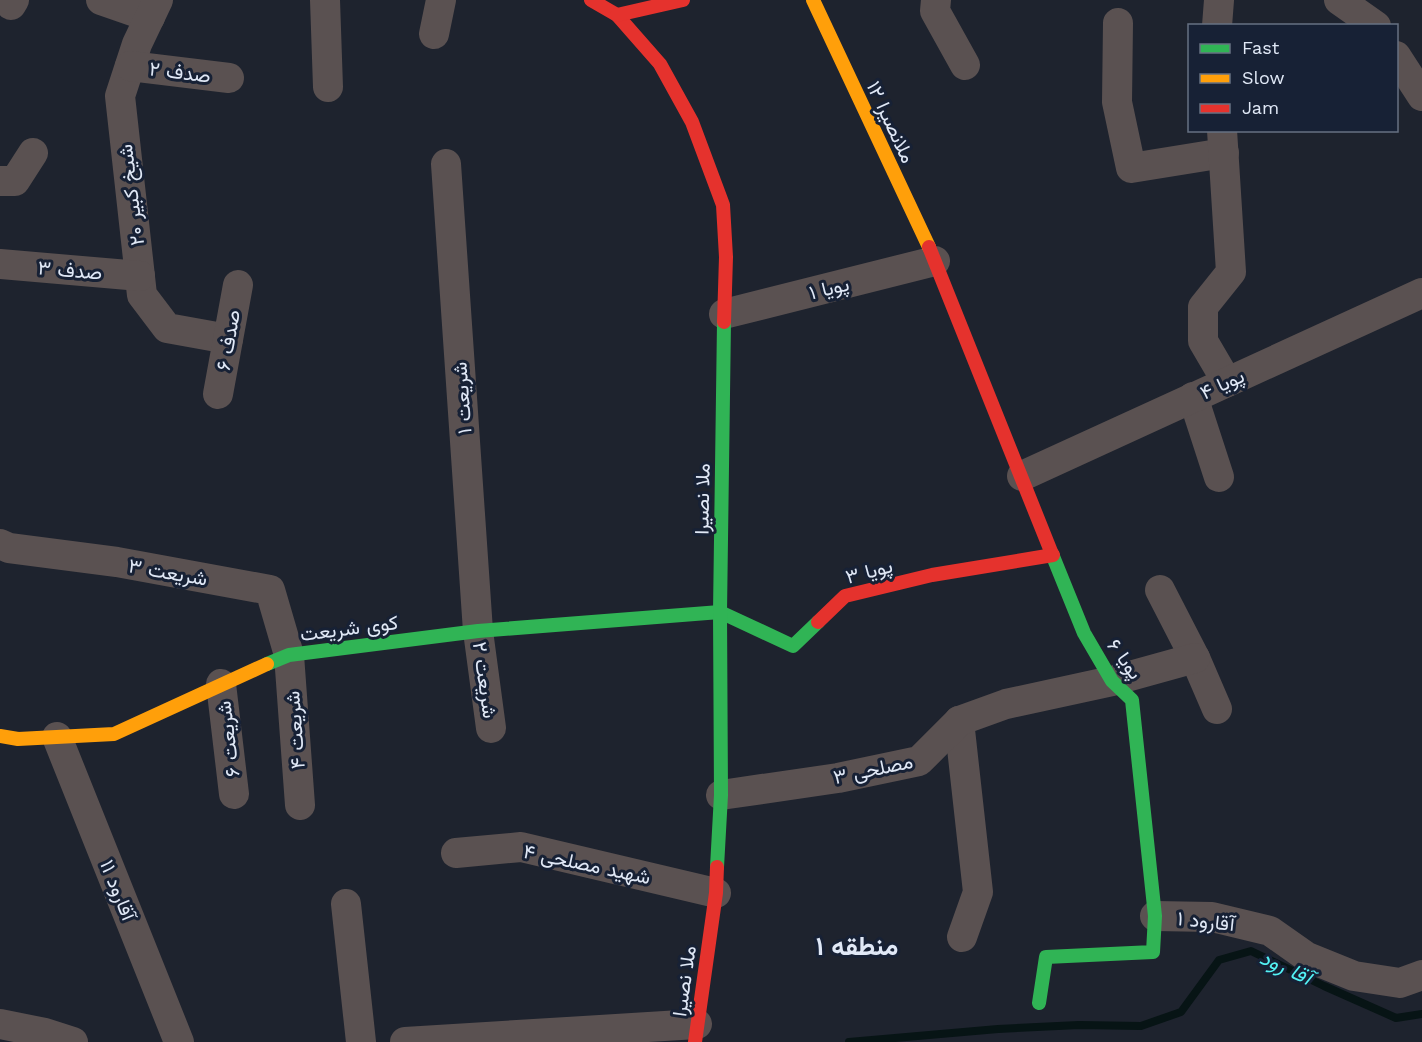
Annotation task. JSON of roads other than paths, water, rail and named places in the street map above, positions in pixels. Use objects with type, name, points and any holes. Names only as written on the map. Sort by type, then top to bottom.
[{"type":"street","points":[[101,0],[154,8]]},
{"type":"street","points":[[326,0],[328,87]]},
{"type":"street","points":[[434,34],[441,0]]},
{"type":"street","name":"ملا نصیرا","points":[[591,0],[617,15],[660,64],[692,122],[723,205],[726,257],[720,612],[721,795],[716,893],[696,1033]]},
{"type":"street","name":"ملانصیرا ۱۲","points":[[813,0],[935,261]]},
{"type":"street","points":[[936,0],[935,11],[965,65]]},
{"type":"street","points":[[1217,24],[1219,0]]},
{"type":"street","points":[[1339,0],[1373,24]]},
{"type":"street","points":[[617,15],[677,1]]},
{"type":"street","name":"شیخ کبیر ۲۰","points":[[154,8],[120,96],[142,295],[167,328],[228,339]]},
{"type":"street","points":[[1118,23],[1117,102],[1131,168],[1223,142],[1231,272],[1203,307],[1203,340],[1227,382]]},
{"type":"street","points":[[1398,59],[1422,96]]},
{"type":"street","name":"صدف ۲","points":[[130,66],[229,78]]},
{"type":"street","points":[[0,181],[15,181],[33,153]]},
{"type":"street","name":"شریعت ۱","points":[[446,164],[478,631]]},
{"type":"street","name":"پویا ۱","points":[[724,314],[935,261]]},
{"type":"street","name":"پویا ۶","points":[[935,261],[1084,633],[1112,681],[1132,700],[1155,916],[1154,952],[1046,957],[1038,1004]]},
{"type":"street","name":"صدف ۳","points":[[0,264],[140,276]]},
{"type":"street","name":"صدف ۶","points":[[218,394],[238,285]]},
{"type":"street","name":"پویا ۴","points":[[1022,476],[1422,292]]},
{"type":"street","points":[[1193,397],[1219,477]]},
{"type":"street","name":"شریعت ۳","points":[[0,544],[9,548],[117,562],[270,590],[289,655]]},
{"type":"street","name":"پویا ۳","points":[[720,612],[793,646],[845,596],[932,575],[1053,555]]},
{"type":"street","points":[[1160,590],[1195,658],[1217,709]]},
{"type":"street","name":"کوی شریعت","points":[[0,736],[18,739],[114,734],[289,655],[478,631],[720,612]]},
{"type":"street","name":"شریعت ۲","points":[[478,631],[491,728]]},
{"type":"street","name":"شریعت ۴","points":[[289,655],[300,805]]},
{"type":"street","name":"مصلحی ۳","points":[[721,795],[838,778],[919,761],[958,721],[1006,704],[1112,681],[1195,658]]},
{"type":"street","name":"شریعت ۶","points":[[221,684],[234,794]]},
{"type":"street","points":[[958,721],[978,892],[962,937]]},
{"type":"street","name":"آقارود ۱۱","points":[[57,737],[179,1042]]},
{"type":"street","name":"شهید مصلحی ۴","points":[[456,853],[521,848],[716,893]]},
{"type":"street","points":[[346,904],[361,1042]]},
{"type":"street","name":"آقارود ۱","points":[[1155,916],[1212,917],[1270,931],[1307,957],[1354,976],[1400,983],[1422,975]]},
{"type":"street","points":[[0,1024],[45,1033],[73,1042]]},
{"type":"street","points":[[405,1042],[696,1033]]},
{"type":"waterway","name":"آقا رود","points":[[849,1042],[998,1029],[1079,1025],[1141,1026],[1181,1012],[1219,960],[1251,951],[1396,1018],[1422,1014]]},
{"type":"district","name":"منطقه ۱","points":[[857,946]]}]
